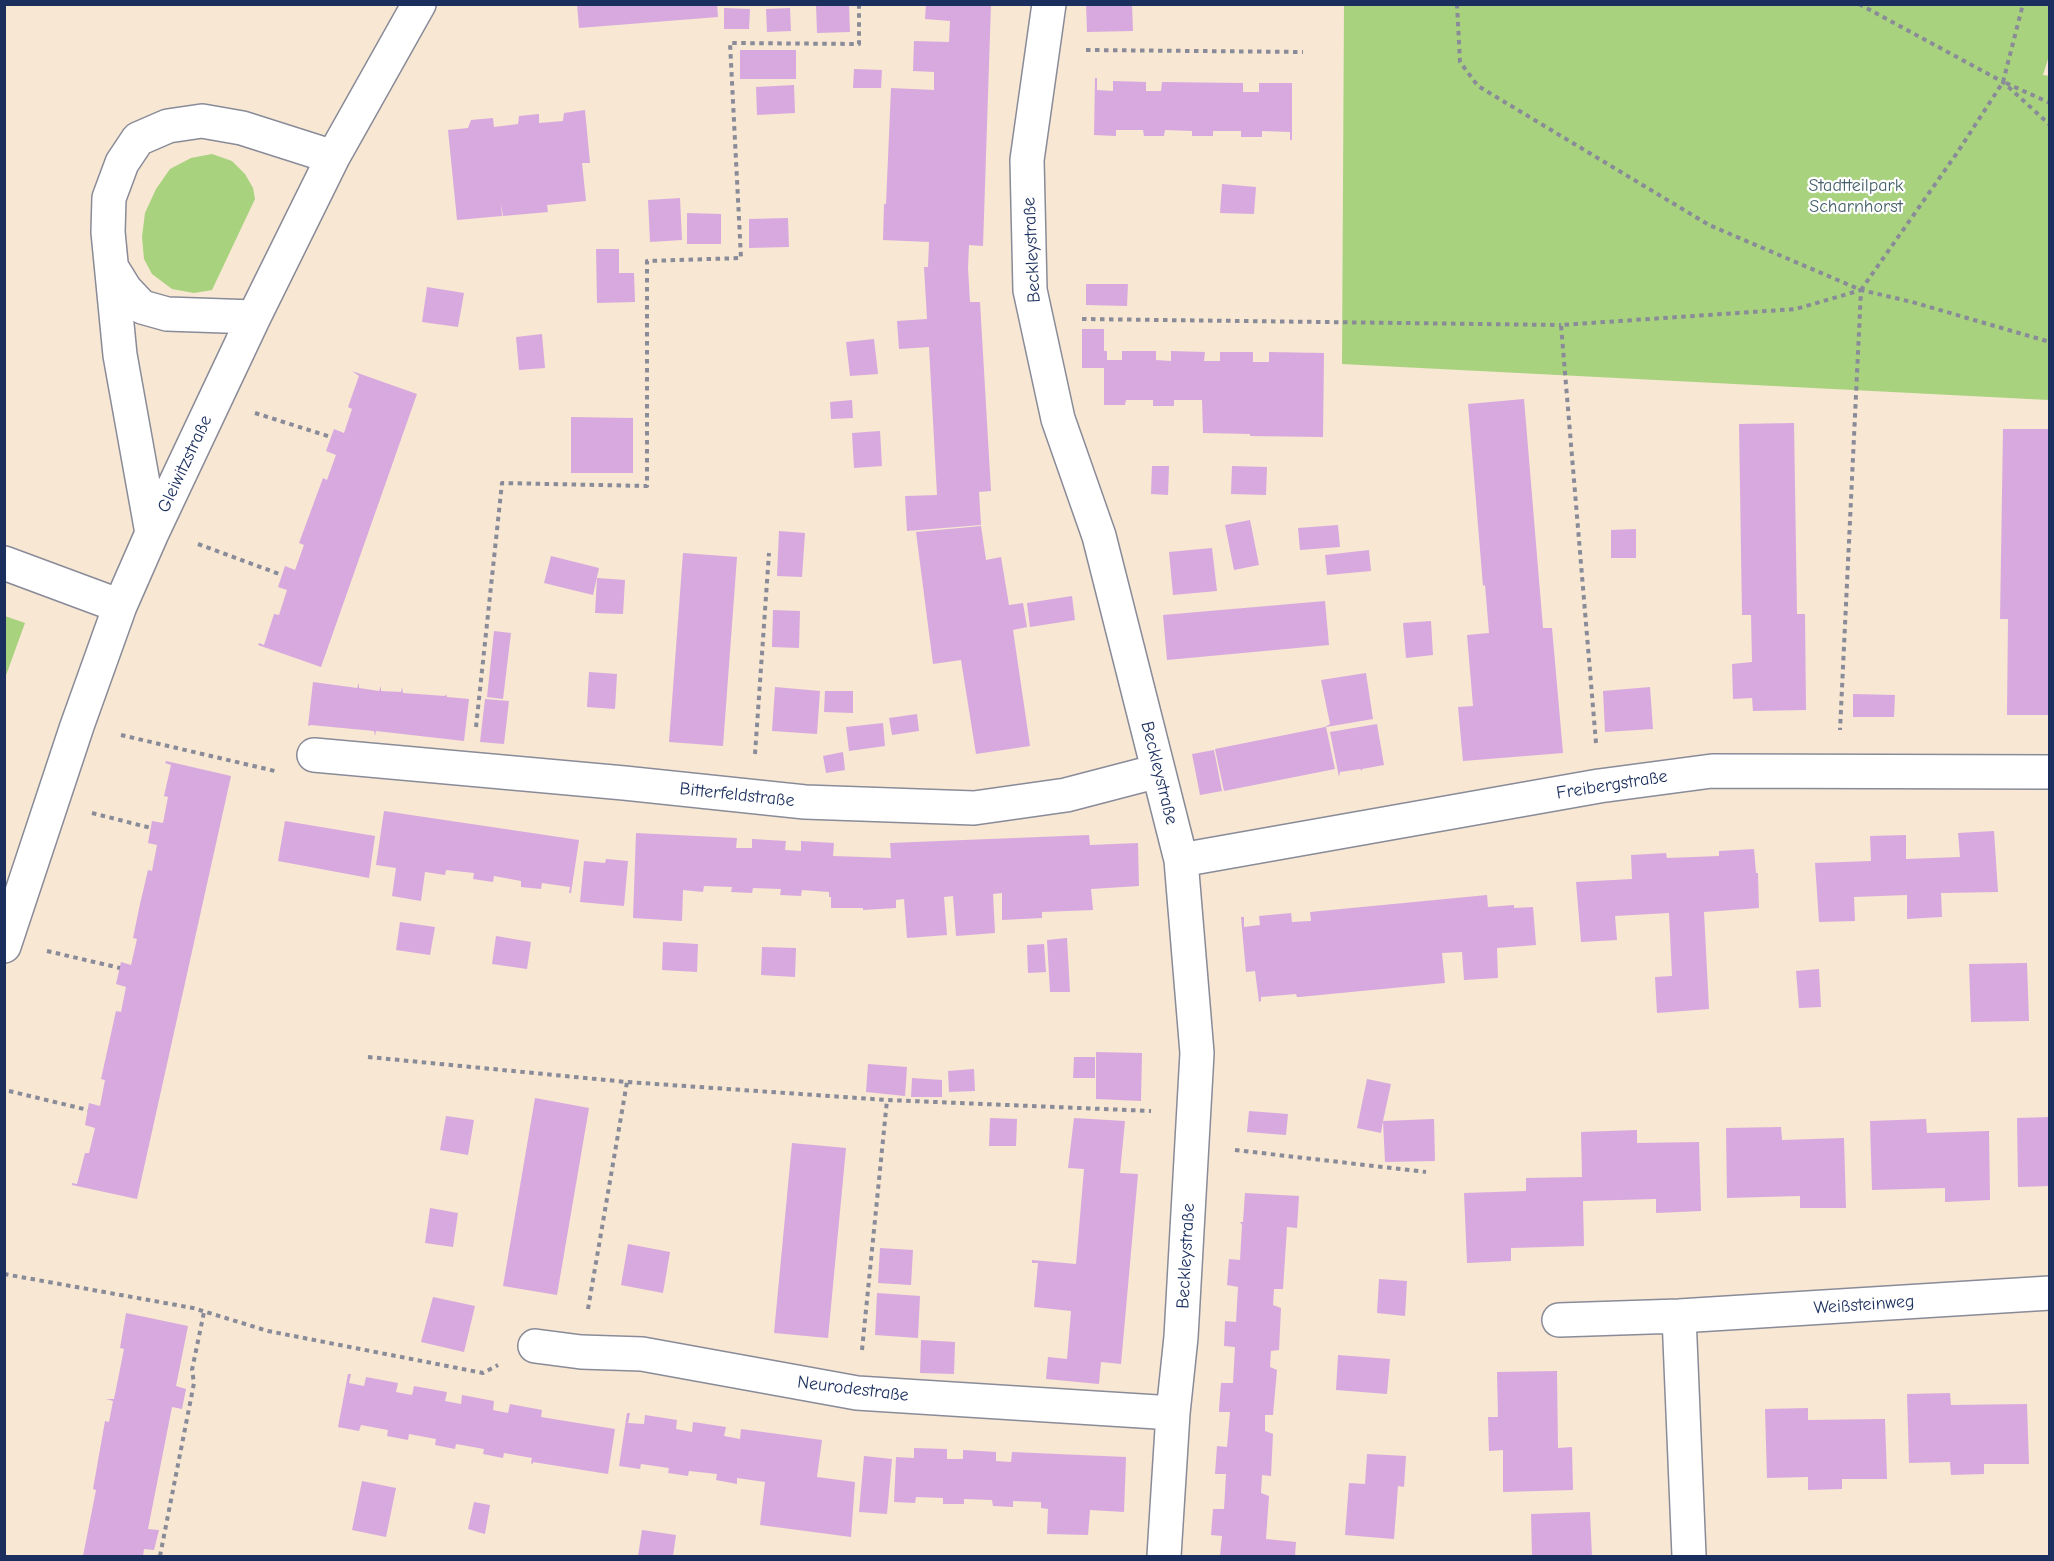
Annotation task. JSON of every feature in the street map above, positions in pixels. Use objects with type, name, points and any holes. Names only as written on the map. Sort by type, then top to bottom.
[{"type":"street","name":"Gleiwitzstraße","points":[[4,946],[120,606],[152,533],[333,157],[419,4]]},
{"type":"street","name":"Beckleystraße","points":[[1049,4],[1027,160],[1030,290],[1058,419],[1099,536],[1181,860],[1197,1053],[1181,1337],[1173,1413],[1164,1557]]},
{"type":"street","points":[[152,533],[120,355],[108,232],[109,198],[122,163],[138,139],[168,126],[202,121],[242,128],[333,157]]},
{"type":"street","points":[[111,266],[125,289],[142,307],[167,314],[254,317]]},
{"type":"street","points":[[4,563],[120,606]]},
{"type":"street","name":"Bitterfeldstraße","points":[[314,755],[805,802],[974,808],[1066,795],[1158,771]]},
{"type":"street","name":"Freibergstraße","points":[[1181,860],[1599,786],[1712,771],[2049,772]]},
{"type":"street","name":"Weißsteinweg","points":[[1559,1320],[1679,1316],[2049,1293]]},
{"type":"street","points":[[1679,1316],[1689,1557]]},
{"type":"street","name":"Neurodestraße","points":[[535,1346],[581,1352],[642,1354],[857,1393],[1173,1413]]},
{"type":"path","points":[[471,771],[502,483],[647,486],[647,261],[741,258],[730,43],[859,44],[859,4]]},
{"type":"path","points":[[1457,4],[1460,62],[1478,86],[1709,225],[1861,290],[1912,302],[2049,342]]},
{"type":"path","points":[[1859,4],[2003,82],[2049,103]]},
{"type":"path","points":[[1838,770],[1861,290],[1957,153],[2003,82],[2023,4]]},
{"type":"path","points":[[1043,49],[1303,52]]},
{"type":"path","points":[[2003,82],[2049,125]]},
{"type":"path","points":[[1037,319],[1561,325],[1796,309],[1861,290]]},
{"type":"path","points":[[1561,325],[1599,786]]},
{"type":"path","points":[[254,413],[331,437]]},
{"type":"path","points":[[198,544],[282,575]]},
{"type":"path","points":[[752,796],[769,553]]},
{"type":"path","points":[[121,735],[293,775],[314,755]]},
{"type":"path","points":[[92,813],[151,828]]},
{"type":"path","points":[[46,951],[120,968]]},
{"type":"path","points":[[368,1057],[627,1083],[887,1100],[1195,1113],[1218,1148],[1426,1172]]},
{"type":"path","points":[[581,1352],[627,1083]]},
{"type":"path","points":[[9,1091],[88,1110]]},
{"type":"path","points":[[857,1393],[887,1100]]},
{"type":"path","points":[[4,1274],[204,1312],[268,1331],[483,1373],[535,1346]]},
{"type":"path","points":[[160,1557],[194,1383],[192,1370],[204,1312]]},
{"type":"green space","name":"Stadtteilpark Scharnhorst","points":[[1344,5],[2049,5],[2049,56],[2043,75],[2050,76],[2049,400],[1342,364]]},
{"type":"green space","points":[[212,154],[232,161],[245,174],[253,188],[255,199],[212,290],[194,293],[172,289],[152,274],[144,259],[142,237],[145,213],[156,189],[170,169],[191,158]]},
{"type":"green space","points":[[4,616],[25,623],[5,678]]},
{"type":"building","points":[[577,4],[717,4],[718,17],[579,28]]},
{"type":"building","points":[[816,4],[849,4],[850,32],[817,33]]},
{"type":"building","points":[[926,4],[991,4],[983,246],[969,245],[968,268],[970,302],[980,302],[991,491],[979,492],[981,525],[907,531],[905,496],[937,495],[929,347],[899,349],[897,321],[927,319],[924,267],[928,267],[929,242],[883,240],[884,204],[886,204],[891,88],[934,90],[934,72],[913,71],[914,41],[949,42],[950,21],[925,19]]},
{"type":"building","points":[[1086,4],[1132,4],[1133,31],[1087,32]]},
{"type":"building","points":[[724,8],[750,9],[749,29],[724,29]]},
{"type":"building","points":[[790,8],[791,31],[767,32],[766,9]]},
{"type":"building","points":[[740,50],[796,50],[796,79],[740,79]]},
{"type":"building","points":[[854,69],[882,70],[881,88],[853,88]]},
{"type":"building","points":[[1095,78],[1097,78],[1097,90],[1113,91],[1113,81],[1146,82],[1146,91],[1161,91],[1162,82],[1243,83],[1243,92],[1259,92],[1259,83],[1292,83],[1292,140],[1290,140],[1290,132],[1262,131],[1262,137],[1241,137],[1241,131],[1213,131],[1213,136],[1192,136],[1192,131],[1165,130],[1164,136],[1144,136],[1143,130],[1116,130],[1116,136],[1094,135]]},
{"type":"building","points":[[794,85],[795,113],[757,115],[756,87]]},
{"type":"building","points":[[585,110],[590,163],[582,163],[586,201],[547,205],[548,212],[503,216],[501,204],[502,216],[457,220],[448,130],[468,128],[471,120],[493,118],[494,127],[518,124],[519,116],[539,114],[539,123],[563,121],[564,113]]},
{"type":"building","points":[[1222,184],[1256,187],[1254,214],[1220,213]]},
{"type":"building","points":[[680,198],[682,240],[650,242],[648,200]]},
{"type":"building","points":[[687,213],[721,214],[721,244],[687,244]]},
{"type":"building","points":[[788,218],[789,247],[749,248],[749,219]]},
{"type":"building","points":[[596,249],[619,249],[619,273],[634,273],[635,302],[597,303]]},
{"type":"building","points":[[1086,284],[1128,284],[1127,306],[1086,305]]},
{"type":"building","points":[[427,287],[464,293],[458,327],[422,322]]},
{"type":"building","points":[[1082,329],[1104,329],[1104,351],[1107,351],[1107,360],[1122,360],[1122,351],[1156,351],[1156,360],[1171,361],[1171,351],[1205,352],[1204,361],[1220,361],[1220,352],[1253,352],[1253,362],[1269,362],[1269,352],[1324,353],[1323,437],[1203,433],[1202,400],[1174,400],[1174,406],[1153,406],[1153,400],[1126,400],[1125,405],[1104,405],[1104,368],[1082,368]]},
{"type":"building","points":[[542,334],[545,368],[519,370],[516,337]]},
{"type":"building","points":[[874,339],[878,374],[850,376],[846,342]]},
{"type":"building","points":[[352,371],[417,394],[321,667],[258,645],[259,643],[264,645],[274,614],[279,615],[287,590],[278,587],[285,566],[295,570],[304,545],[299,543],[323,478],[327,480],[336,455],[326,451],[334,429],[344,433],[352,409],[348,407],[359,376]]},
{"type":"building","points":[[1524,399],[1543,628],[1552,628],[1563,753],[1463,761],[1458,707],[1473,706],[1467,635],[1489,633],[1468,404]]},
{"type":"building","points":[[852,400],[853,418],[831,419],[830,402]]},
{"type":"building","points":[[571,417],[633,418],[633,473],[571,473]]},
{"type":"building","points":[[1794,423],[1797,614],[1805,614],[1806,710],[1753,711],[1752,698],[1733,699],[1732,664],[1752,662],[1751,615],[1742,615],[1739,424]]},
{"type":"building","points":[[2003,429],[2049,429],[2049,715],[2007,715],[2008,619],[2000,619]]},
{"type":"building","points":[[880,431],[882,466],[854,468],[852,433]]},
{"type":"building","points":[[1152,466],[1169,466],[1168,495],[1151,494]]},
{"type":"building","points":[[1232,466],[1267,467],[1266,495],[1231,494]]},
{"type":"building","points":[[1250,520],[1259,565],[1234,570],[1225,525]]},
{"type":"building","points":[[1338,525],[1340,547],[1300,550],[1298,528]]},
{"type":"building","points":[[981,526],[986,560],[1001,557],[1009,605],[1023,603],[1027,627],[1013,630],[1030,746],[976,754],[961,660],[933,664],[916,532]]},
{"type":"building","points":[[1636,529],[1636,558],[1611,558],[1611,530]]},
{"type":"building","points":[[779,531],[805,533],[802,577],[777,576]]},
{"type":"building","points":[[1212,548],[1217,591],[1173,595],[1169,552]]},
{"type":"building","points":[[1369,550],[1371,571],[1327,575],[1325,555]]},
{"type":"building","points":[[683,553],[737,557],[723,746],[669,742]]},
{"type":"building","points":[[551,556],[599,568],[593,595],[544,583]]},
{"type":"building","points":[[597,578],[625,580],[623,614],[595,613]]},
{"type":"building","points":[[1072,596],[1075,620],[1030,627],[1027,603]]},
{"type":"building","points":[[1325,601],[1329,645],[1167,660],[1163,615]]},
{"type":"building","points":[[773,610],[800,611],[799,648],[772,647]]},
{"type":"building","points":[[1431,621],[1433,655],[1406,658],[1403,623]]},
{"type":"building","points":[[494,631],[511,633],[503,699],[487,697]]},
{"type":"building","points":[[589,672],[617,674],[615,709],[587,707]]},
{"type":"building","points":[[1366,673],[1373,719],[1326,727],[1335,769],[1224,791],[1215,749],[1325,727],[1330,724],[1321,680]]},
{"type":"building","points":[[313,682],[357,688],[359,683],[359,688],[379,691],[381,686],[381,691],[401,692],[402,687],[403,693],[445,696],[446,694],[447,697],[469,699],[464,741],[376,731],[375,736],[374,731],[308,726]]},
{"type":"building","points":[[775,687],[820,691],[817,734],[772,731]]},
{"type":"building","points":[[1650,687],[1653,729],[1605,732],[1603,691]]},
{"type":"building","points":[[825,691],[853,691],[853,713],[824,712]]},
{"type":"building","points":[[1853,694],[1895,695],[1894,717],[1853,717]]},
{"type":"building","points":[[485,699],[509,701],[504,744],[480,742]]},
{"type":"building","points":[[917,714],[919,731],[892,735],[889,718]]},
{"type":"building","points":[[883,723],[885,746],[849,751],[846,727]]},
{"type":"building","points":[[1377,724],[1384,765],[1362,769],[1362,771],[1360,769],[1340,772],[1339,777],[1330,732]]},
{"type":"building","points":[[1214,750],[1222,791],[1200,795],[1192,754]]},
{"type":"building","points":[[843,752],[845,770],[826,773],[823,756]]},
{"type":"building","points":[[166,761],[231,776],[137,1199],[72,1185],[72,1183],[77,1184],[85,1153],[89,1153],[95,1128],[85,1125],[89,1103],[100,1106],[105,1080],[101,1079],[116,1011],[121,1012],[126,987],[116,984],[121,962],[131,965],[137,939],[133,938],[140,904],[148,870],[152,871],[157,845],[148,843],[152,821],[163,823],[168,797],[164,796],[171,765],[165,763]]},
{"type":"building","points":[[384,811],[579,840],[571,893],[569,893],[570,887],[542,883],[541,889],[521,887],[521,881],[494,876],[493,882],[473,879],[474,873],[446,870],[445,875],[425,872],[421,901],[392,896],[396,868],[376,865]]},
{"type":"building","points":[[285,821],[375,836],[369,878],[278,861]]},
{"type":"building","points":[[1994,831],[1998,892],[1941,893],[1942,917],[1907,919],[1907,895],[1854,897],[1855,921],[1819,922],[1815,863],[1871,861],[1870,836],[1906,835],[1906,859],[1960,857],[1958,833]]},
{"type":"building","points":[[636,833],[737,838],[736,848],[752,848],[752,839],[786,841],[785,850],[801,851],[801,841],[834,843],[833,856],[891,858],[890,843],[1089,835],[1090,845],[1138,843],[1139,886],[1091,889],[1093,910],[1042,912],[1042,918],[1002,920],[1002,893],[993,894],[995,933],[956,936],[953,896],[944,897],[947,935],[907,938],[904,899],[896,900],[896,908],[863,910],[863,908],[831,908],[829,892],[802,890],[801,896],[780,895],[781,889],[753,888],[752,893],[731,892],[732,887],[704,886],[703,892],[683,890],[682,921],[633,918]]},
{"type":"building","points":[[1754,849],[1756,873],[1758,873],[1759,908],[1704,912],[1709,1009],[1657,1013],[1655,977],[1672,976],[1669,913],[1615,916],[1617,940],[1581,942],[1576,882],[1632,879],[1631,855],[1666,853],[1667,858],[1719,856],[1719,851]]},
{"type":"building","points":[[606,859],[628,861],[624,906],[580,902],[584,861],[605,863]]},
{"type":"building","points":[[1487,895],[1488,907],[1514,905],[1514,908],[1533,907],[1536,945],[1497,948],[1498,978],[1464,980],[1462,952],[1442,953],[1445,983],[1299,997],[1296,994],[1261,997],[1259,1002],[1255,971],[1246,972],[1241,917],[1244,917],[1244,927],[1260,925],[1259,916],[1291,913],[1292,922],[1311,921],[1310,912]]},
{"type":"building","points":[[400,922],[435,927],[430,955],[396,950]]},
{"type":"building","points":[[496,936],[531,942],[527,969],[492,964]]},
{"type":"building","points":[[1067,938],[1070,992],[1050,992],[1047,940]]},
{"type":"building","points":[[663,942],[698,944],[697,972],[662,970]]},
{"type":"building","points":[[1044,944],[1046,972],[1028,973],[1027,945]]},
{"type":"building","points":[[762,947],[796,948],[795,977],[761,975]]},
{"type":"building","points":[[2027,963],[2029,1021],[1971,1022],[1969,964]]},
{"type":"building","points":[[1819,969],[1821,1007],[1799,1008],[1796,971]]},
{"type":"building","points":[[1096,1052],[1142,1053],[1141,1101],[1096,1099]]},
{"type":"building","points":[[1074,1057],[1095,1057],[1095,1078],[1073,1078]]},
{"type":"building","points":[[868,1064],[907,1067],[905,1096],[866,1092]]},
{"type":"building","points":[[974,1069],[975,1091],[949,1092],[948,1071]]},
{"type":"building","points":[[912,1078],[942,1080],[942,1097],[911,1097]]},
{"type":"building","points":[[1367,1079],[1391,1084],[1381,1133],[1357,1128]]},
{"type":"building","points":[[535,1098],[589,1108],[557,1295],[503,1286]]},
{"type":"building","points":[[1249,1111],[1288,1114],[1286,1135],[1247,1132]]},
{"type":"building","points":[[446,1116],[474,1120],[468,1155],[440,1150]]},
{"type":"building","points":[[2049,1117],[2049,1186],[2018,1187],[2017,1118]]},
{"type":"building","points":[[990,1118],[1017,1119],[1016,1146],[989,1146]]},
{"type":"building","points":[[1074,1118],[1125,1121],[1120,1173],[1138,1174],[1121,1364],[1101,1362],[1099,1384],[1046,1379],[1048,1357],[1067,1359],[1071,1311],[1034,1307],[1038,1263],[1032,1263],[1032,1260],[1076,1264],[1084,1169],[1068,1168]]},
{"type":"building","points":[[1434,1119],[1435,1161],[1385,1162],[1383,1121]]},
{"type":"building","points":[[1926,1119],[1927,1133],[1989,1131],[1990,1200],[1945,1202],[1945,1188],[1872,1190],[1870,1121]]},
{"type":"building","points":[[1781,1127],[1782,1140],[1844,1138],[1846,1208],[1800,1208],[1800,1196],[1727,1198],[1726,1128]]},
{"type":"building","points":[[1637,1130],[1637,1143],[1699,1142],[1701,1211],[1656,1213],[1656,1199],[1583,1201],[1584,1246],[1511,1248],[1511,1261],[1467,1263],[1464,1193],[1526,1191],[1526,1178],[1582,1177],[1581,1132]]},
{"type":"building","points":[[792,1143],[846,1148],[828,1338],[774,1333]]},
{"type":"building","points":[[1245,1193],[1299,1196],[1297,1228],[1287,1227],[1283,1289],[1274,1289],[1273,1305],[1281,1308],[1279,1350],[1271,1351],[1270,1367],[1277,1370],[1273,1415],[1265,1415],[1265,1431],[1273,1434],[1271,1476],[1262,1475],[1261,1493],[1269,1496],[1266,1539],[1296,1542],[1295,1556],[1220,1556],[1222,1536],[1211,1535],[1213,1509],[1224,1509],[1226,1474],[1215,1474],[1217,1446],[1227,1447],[1230,1412],[1219,1412],[1219,1409],[1221,1383],[1233,1383],[1235,1347],[1224,1346],[1225,1321],[1236,1322],[1238,1287],[1227,1285],[1229,1259],[1240,1260],[1242,1225],[1240,1222],[1243,1222]]},
{"type":"building","points":[[430,1208],[458,1213],[453,1247],[425,1243]]},
{"type":"building","points":[[628,1244],[670,1252],[663,1293],[621,1285]]},
{"type":"building","points":[[880,1248],[913,1250],[911,1285],[878,1283]]},
{"type":"building","points":[[1379,1279],[1407,1281],[1405,1316],[1377,1313]]},
{"type":"building","points":[[877,1293],[920,1296],[918,1338],[875,1335]]},
{"type":"building","points":[[433,1297],[475,1306],[464,1352],[421,1342]]},
{"type":"building","points":[[126,1313],[188,1326],[176,1386],[186,1389],[182,1409],[172,1407],[148,1529],[159,1530],[154,1550],[144,1549],[143,1556],[83,1556],[96,1490],[93,1489],[105,1421],[109,1422],[113,1401],[106,1399],[114,1399],[124,1349],[120,1348]]},
{"type":"building","points":[[921,1340],[955,1342],[954,1374],[920,1373]]},
{"type":"building","points":[[1338,1355],[1390,1359],[1387,1394],[1336,1390]]},
{"type":"building","points":[[1557,1371],[1558,1448],[1572,1447],[1573,1490],[1503,1492],[1503,1450],[1489,1451],[1488,1417],[1498,1417],[1497,1372]]},
{"type":"building","points":[[348,1374],[351,1374],[349,1383],[364,1386],[366,1377],[398,1383],[396,1392],[412,1395],[414,1386],[447,1392],[445,1401],[461,1404],[462,1395],[494,1401],[493,1410],[508,1413],[510,1404],[542,1410],[541,1417],[615,1429],[608,1474],[533,1462],[533,1464],[531,1463],[532,1458],[504,1453],[503,1458],[483,1454],[484,1449],[456,1444],[455,1449],[435,1445],[436,1439],[409,1434],[408,1440],[387,1436],[388,1430],[361,1425],[359,1431],[338,1427]]},
{"type":"building","points":[[1950,1393],[1951,1405],[2027,1404],[2029,1464],[1984,1464],[1984,1474],[1951,1475],[1950,1462],[1909,1463],[1907,1394]]},
{"type":"building","points":[[1808,1408],[1808,1420],[1885,1419],[1887,1479],[1842,1479],[1842,1489],[1808,1490],[1808,1477],[1767,1478],[1765,1409]]},
{"type":"building","points":[[627,1413],[630,1413],[628,1423],[644,1424],[645,1415],[677,1420],[676,1429],[692,1432],[693,1422],[726,1427],[724,1436],[740,1439],[741,1429],[822,1440],[817,1477],[855,1482],[851,1537],[760,1525],[765,1482],[737,1478],[737,1484],[716,1480],[717,1474],[689,1471],[688,1476],[668,1473],[669,1468],[641,1464],[640,1469],[619,1466]]},
{"type":"building","points":[[914,1448],[947,1449],[947,1459],[963,1459],[963,1450],[996,1452],[996,1461],[1011,1462],[1012,1452],[1126,1457],[1124,1512],[1090,1510],[1088,1535],[1047,1534],[1048,1509],[1041,1508],[1041,1502],[1013,1501],[1013,1507],[993,1506],[992,1500],[964,1499],[964,1504],[943,1504],[943,1498],[916,1497],[915,1503],[894,1502],[896,1457],[914,1458]]},
{"type":"building","points":[[1367,1454],[1406,1456],[1404,1487],[1398,1486],[1394,1539],[1345,1535],[1349,1483],[1365,1484]]},
{"type":"building","points":[[864,1456],[892,1459],[887,1514],[859,1512]]},
{"type":"building","points":[[362,1481],[396,1488],[386,1537],[352,1530]]},
{"type":"building","points":[[474,1502],[490,1505],[485,1534],[468,1529]]},
{"type":"building","points":[[1590,1512],[1592,1556],[1532,1556],[1531,1514]]},
{"type":"building","points":[[642,1530],[676,1535],[673,1556],[638,1556]]}]
